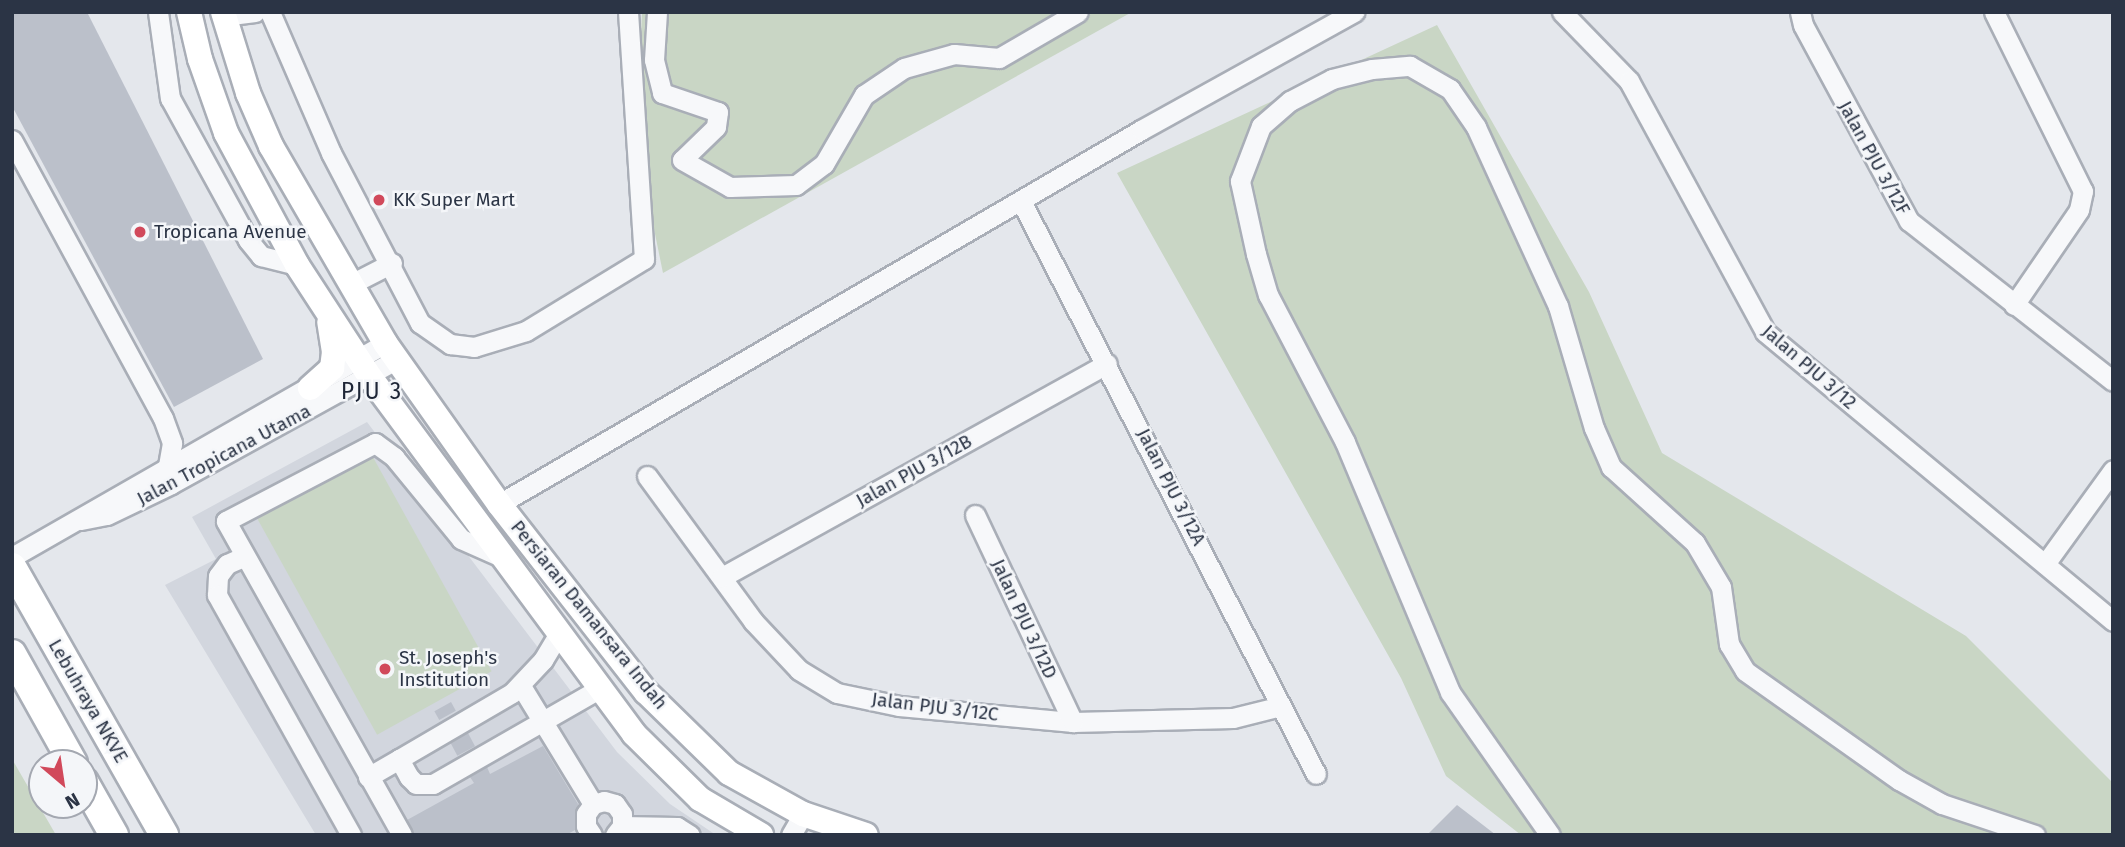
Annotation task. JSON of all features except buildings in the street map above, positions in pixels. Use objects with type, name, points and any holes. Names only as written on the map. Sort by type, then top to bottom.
[{"type":"highway","name":"Lebuhraya NKVE","points":[[12,567],[164,835]]},
{"type":"highway","points":[[12,654],[66,749]]},
{"type":"highway","points":[[98,807],[114,835]]},
{"type":"main road","name":"Persiaran Damansara Indah","points":[[189,12],[226,133],[298,265],[364,369],[598,689],[673,776],[700,799],[761,835]]},
{"type":"main road","name":"Persiaran Damansara Indah","points":[[223,14],[247,93],[271,146],[391,351],[499,505],[646,692],[729,773],[797,825],[866,835]]},
{"type":"main road","points":[[310,388],[332,368],[334,352],[327,314]]},
{"type":"street","points":[[223,14],[255,12]]},
{"type":"street","points":[[270,12],[331,153],[391,263],[420,323],[450,344],[474,347],[526,331],[644,259],[628,12]]},
{"type":"street","points":[[657,12],[654,60],[662,93],[718,112],[716,127],[682,160],[730,187],[796,185],[824,164],[864,95],[904,68],[954,54],[999,58],[1078,12]]},
{"type":"street","points":[[499,505],[1022,203],[1141,130],[1354,12]]},
{"type":"street","name":"Jalan PJU 3/12","points":[[1562,12],[1629,80],[1765,332],[2113,621]]},
{"type":"street","name":"Jalan PJU 3/12F","points":[[1800,12],[1803,25],[1909,221],[2113,382]]},
{"type":"street","points":[[1994,12],[2083,191],[2079,210],[2014,305]]},
{"type":"street","points":[[161,16],[170,98],[248,240],[261,256],[298,265]]},
{"type":"street","points":[[1550,835],[1450,692],[1345,442],[1268,295],[1256,254],[1240,181],[1261,126],[1290,101],[1332,79],[1373,69],[1410,66],[1450,89],[1476,127],[1558,306],[1594,428],[1611,467],[1695,544],[1721,587],[1729,643],[1745,671],[1920,792],[1942,804],[2035,835]]},
{"type":"street","points":[[12,140],[163,418],[172,443],[169,474]]},
{"type":"street","name":"Jalan PJU 3/12A","points":[[1022,203],[1316,774]]},
{"type":"street","points":[[351,284],[391,263]]},
{"type":"street","points":[[364,369],[391,351]]},
{"type":"street","name":"Jalan PJU 3/12B","points":[[722,577],[1107,364]]},
{"type":"street","name":"Jalan Tropicana Utama","points":[[169,474],[206,444],[310,388],[364,369]]},
{"type":"street","name":"Jalan Tropicana Utama","points":[[12,557],[364,369]]},
{"type":"street","points":[[163,418],[180,433],[206,444]]},
{"type":"street","points":[[402,835],[243,557],[226,521],[375,443],[394,457],[461,539],[499,556]]},
{"type":"street","points":[[2045,564],[2113,470]]},
{"type":"street","name":"Jalan PJU 3/12C","points":[[647,476],[753,621],[799,670],[836,692],[898,706],[1073,722],[1233,718],[1280,706]]},
{"type":"street","name":"Jalan PJU 3/12D","points":[[975,515],[1073,722]]},
{"type":"street","points":[[243,557],[227,564],[218,576],[217,596],[351,835]]},
{"type":"street","points":[[368,777],[521,686],[558,635]]},
{"type":"street","points":[[521,686],[545,720],[593,804],[586,825],[592,835]]},
{"type":"street","points":[[399,760],[416,784],[433,784],[598,689]]},
{"type":"street","points":[[593,804],[615,804],[622,814],[618,830],[677,827],[690,835]]},
{"type":"shaded area","name":"St. Joseph's Institution","points":[[367,422],[617,752],[670,804],[716,835],[316,835],[165,585],[216,559],[192,517]]},
{"type":"green space","points":[[642,12],[1132,12],[663,273],[636,141]]},
{"type":"green space","points":[[1437,25],[1589,292],[1662,453],[1966,636],[2113,783],[2113,835],[1521,835],[1446,776],[1401,678],[1117,173]]},
{"type":"green space","points":[[369,450],[492,671],[377,735],[254,514]]},
{"type":"green space","points":[[12,759],[28,787],[28,819],[47,819],[56,835],[12,835]]},
{"type":"place","name":"KK Super Mart","points":[[379,200]]},
{"type":"place","name":"Tropicana Avenue","points":[[140,232]]},
{"type":"place","name":"St. Joseph's Institution","points":[[385,669]]},
{"type":"district","name":"PJU 3","points":[[372,391]]}]
